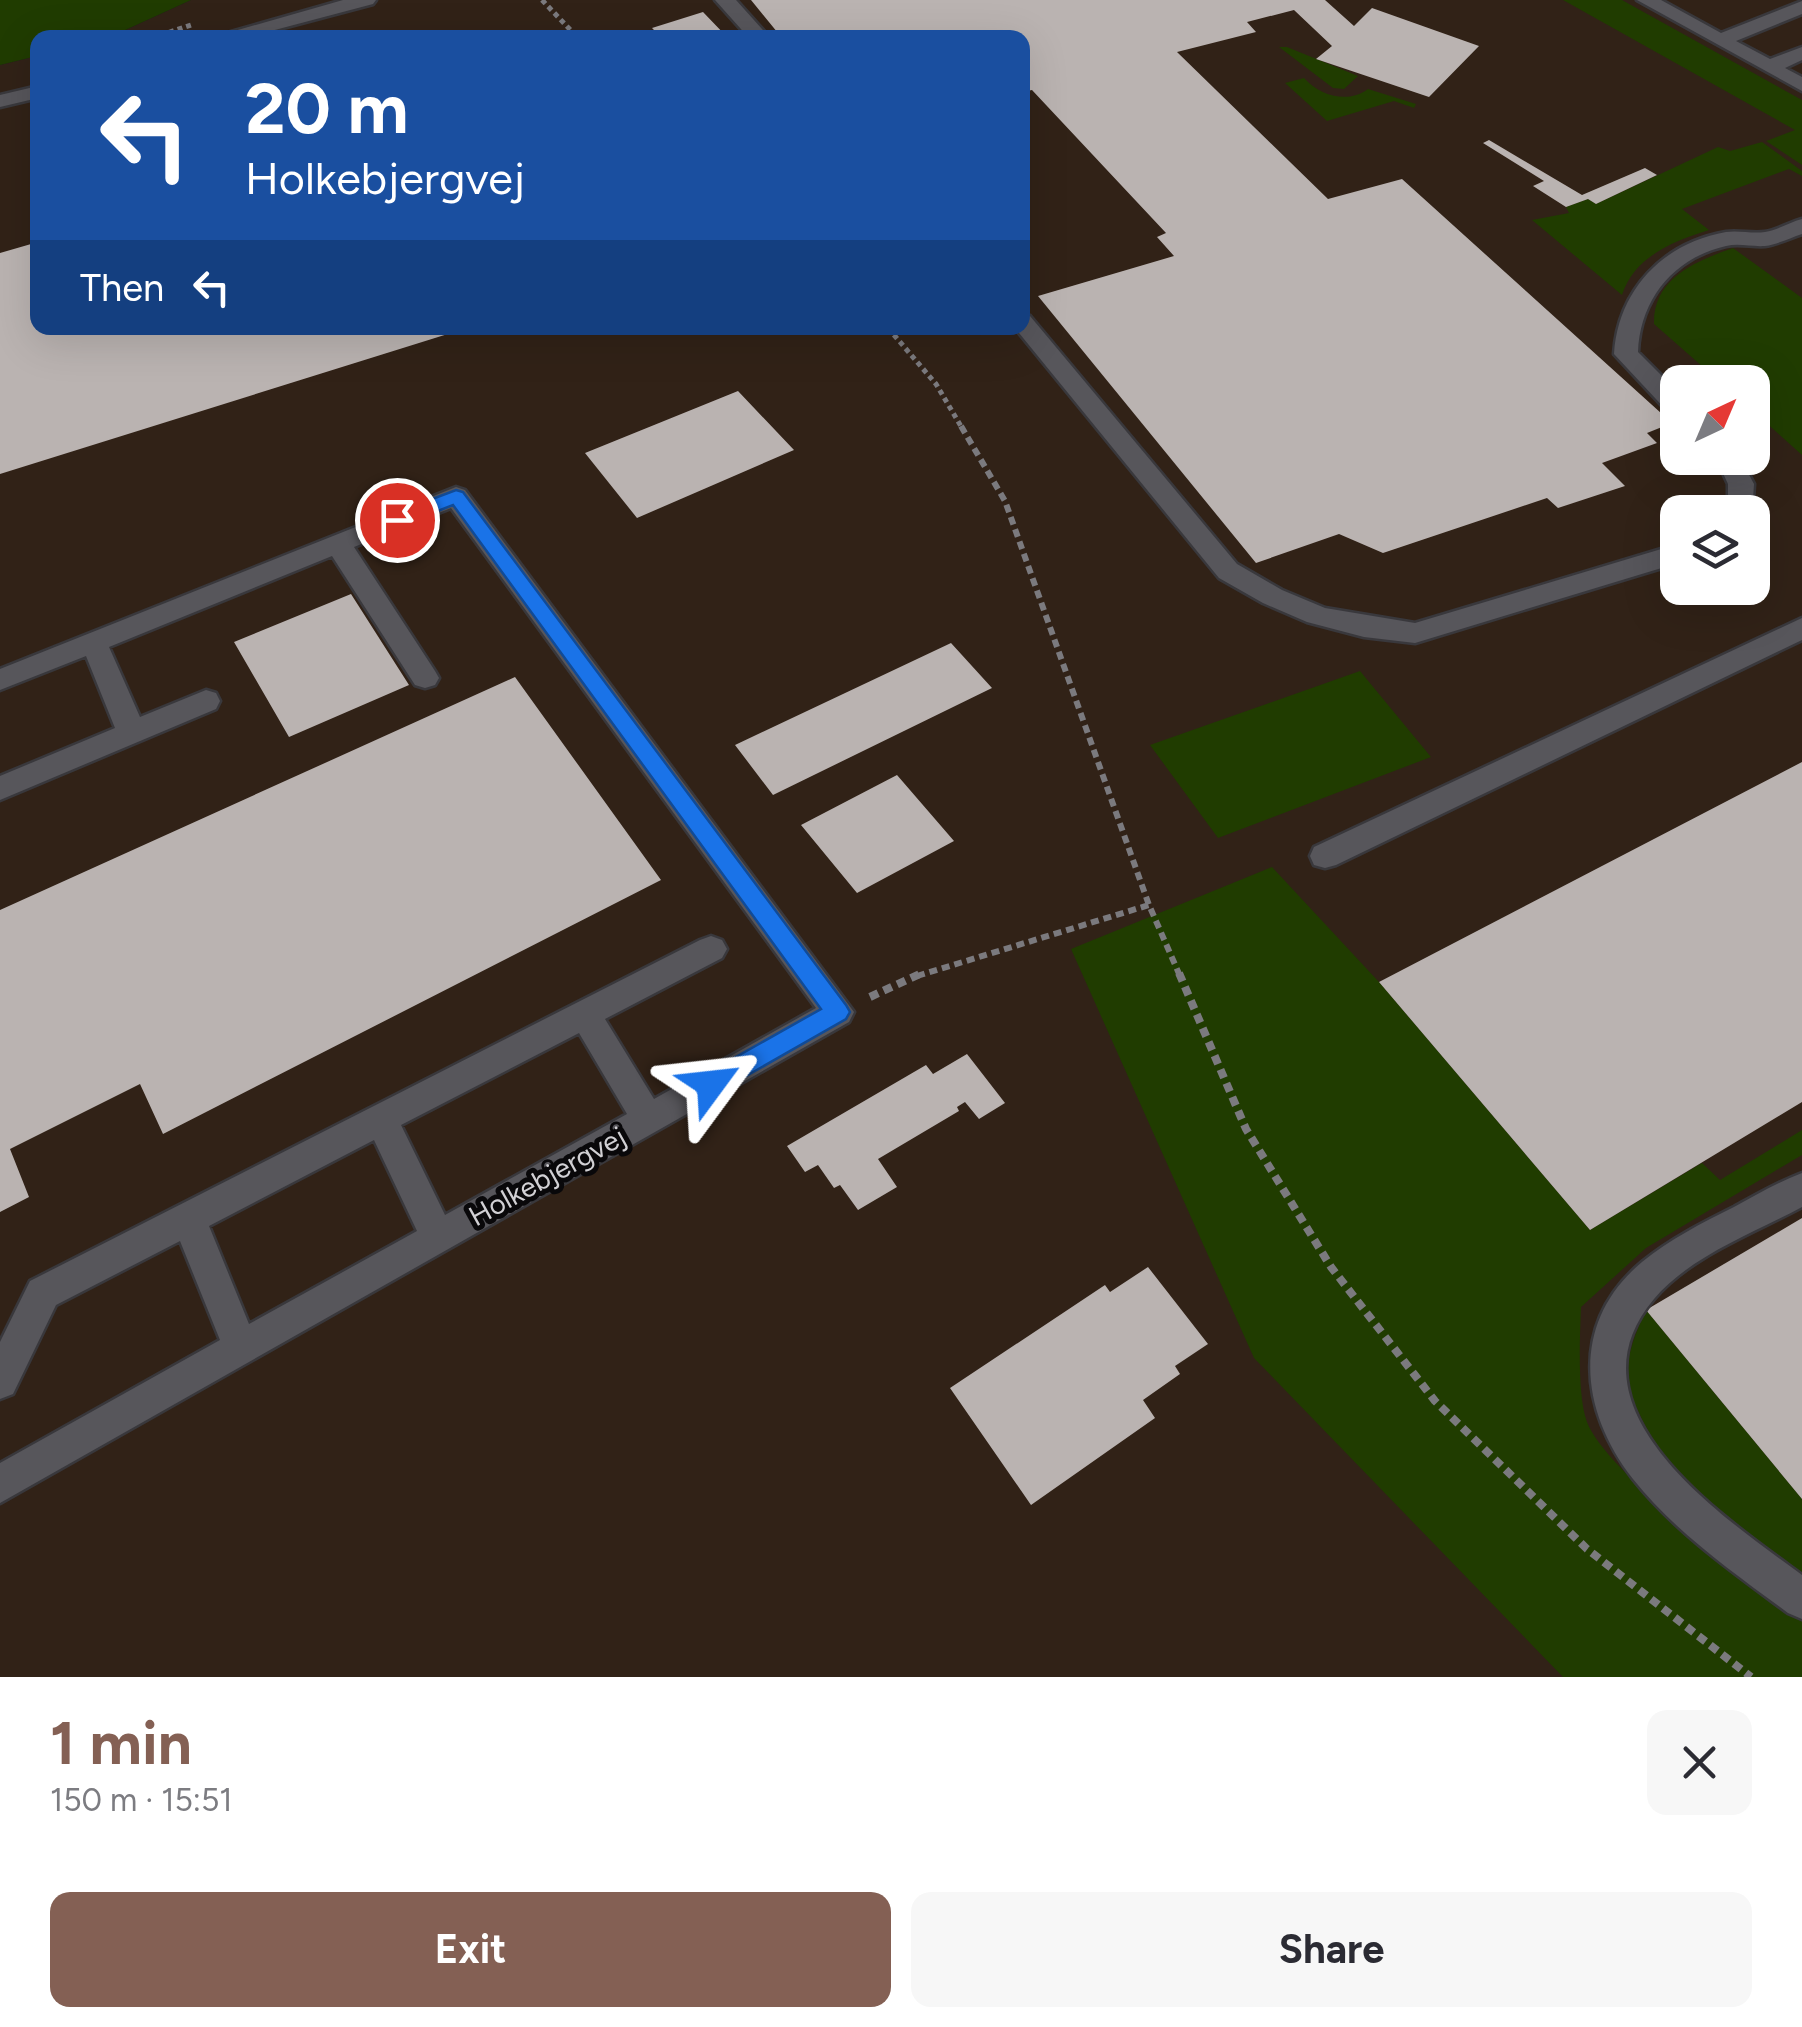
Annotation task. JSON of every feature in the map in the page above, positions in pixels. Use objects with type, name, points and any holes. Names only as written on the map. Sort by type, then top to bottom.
[{"type":"street","points":[[251,30],[366,0]]},
{"type":"street","points":[[725,0],[753,30]]},
{"type":"street","points":[[1646,0],[1802,85]]},
{"type":"street","points":[[1751,0],[1781,16]]},
{"type":"street","points":[[1722,40],[1802,7]]},
{"type":"street","points":[[1770,67],[1802,53]]},
{"type":"street","points":[[0,101],[30,94]]},
{"type":"street","points":[[1660,389],[1626,354],[1624,330],[1646,285],[1662,269],[1693,250],[1728,238],[1766,238],[1802,226]]},
{"type":"street","points":[[1030,332],[1228,570],[1269,598],[1323,620],[1372,630],[1415,633],[1660,558]]},
{"type":"street","points":[[0,680],[456,496],[838,1012]]},
{"type":"street","points":[[338,544],[424,678]]},
{"type":"street","points":[[1325,856],[1802,628]]},
{"type":"street","points":[[94,643],[132,732]]},
{"type":"street","points":[[0,788],[206,702]]},
{"type":"street","points":[[0,1381],[43,1293],[712,949]]},
{"type":"street","name":"Holkebjergvej","points":[[0,1484],[838,1012]]},
{"type":"street","points":[[585,1014],[648,1119]]},
{"type":"street","points":[[381,1119],[438,1238]]},
{"type":"street","points":[[1802,1188],[1676,1260],[1642,1286],[1613,1324],[1604,1366],[1608,1405],[1634,1456],[1692,1510],[1802,1599]]},
{"type":"street","points":[[188,1218],[242,1348]]},
{"type":"path","points":[[542,0],[570,30]]},
{"type":"path","points":[[894,335],[936,384],[1005,501],[1149,905],[1246,1129],[1332,1267],[1435,1400],[1588,1549],[1751,1677]]},
{"type":"path","points":[[838,1012],[932,968],[1149,905]]},
{"type":"shaded area","points":[[191,0],[1802,0],[1802,1677],[0,1677],[0,65],[30,58],[30,335],[1030,335],[1030,30],[125,30]]},
{"type":"green space","points":[[0,0],[191,0],[125,30],[30,30],[30,58],[0,65]]},
{"type":"green space","points":[[1563,0],[1622,0],[1802,100],[1802,165],[1766,141],[1795,130]]},
{"type":"green space","points":[[1279,47],[1358,76],[1344,89],[1333,88]]},
{"type":"green space","points":[[1304,78],[1334,96],[1352,96],[1368,89],[1416,104],[1414,108],[1394,101],[1327,121],[1285,83]]},
{"type":"green space","points":[[1762,142],[1802,171],[1802,176],[1789,169],[1682,209],[1709,230],[1656,252],[1636,270],[1622,295],[1532,220],[1569,213],[1566,207],[1588,199],[1596,204],[1718,147],[1730,151]]},
{"type":"green space","points":[[1733,248],[1802,298],[1802,455],[1770,426],[1770,365],[1701,365],[1654,324],[1656,308],[1669,283],[1705,259]]},
{"type":"green space","points":[[1360,671],[1431,757],[1218,838],[1150,745]]},
{"type":"green space","points":[[1272,867],[1379,982],[1590,1230],[1702,1163],[1720,1180],[1802,1130],[1802,1155],[1646,1248],[1581,1307],[1580,1381],[1587,1422],[1622,1469],[1684,1525],[1802,1617],[1802,1677],[1563,1677],[1254,1358],[1071,949]]},
{"type":"green space","points":[[1646,1310],[1802,1499],[1802,1574],[1753,1542],[1708,1505],[1653,1439],[1627,1385],[1629,1356]]},
{"type":"building","points":[[751,0],[1325,0],[1354,26],[1372,8],[1479,46],[1429,97],[1316,59],[1332,46],[1294,10],[1247,22],[1256,32],[1177,52],[1328,199],[1402,179],[1660,412],[1660,428],[1647,433],[1657,443],[1602,463],[1625,486],[1558,508],[1547,498],[1383,553],[1339,534],[1256,563],[1038,296],[1174,256],[1157,237],[1166,233],[1030,90],[1030,30],[775,30]]},
{"type":"building","points":[[703,12],[720,30],[654,30]]},
{"type":"building","points":[[1489,140],[1582,195],[1645,168],[1657,175],[1596,204],[1588,199],[1566,207],[1533,186],[1544,181],[1483,143]]},
{"type":"building","points":[[30,244],[30,335],[445,335],[0,474],[0,253]]},
{"type":"building","points":[[738,391],[794,450],[637,518],[585,453]]},
{"type":"building","points":[[351,594],[409,685],[289,737],[234,642]]},
{"type":"building","points":[[951,643],[992,688],[773,795],[735,745]]},
{"type":"building","points":[[515,677],[661,880],[163,1134],[140,1084],[10,1149],[29,1197],[0,1212],[0,910]]},
{"type":"building","points":[[1802,762],[1802,1102],[1590,1230],[1379,982]]},
{"type":"building","points":[[897,775],[954,841],[857,893],[801,825]]},
{"type":"building","points":[[967,1054],[1005,1103],[979,1119],[965,1102],[957,1107],[959,1111],[878,1159],[897,1187],[858,1210],[840,1185],[834,1188],[818,1165],[805,1172],[787,1146],[926,1065],[933,1074]]},
{"type":"building","points":[[1802,1218],[1802,1499],[1646,1310]]},
{"type":"building","points":[[1148,1267],[1208,1344],[1175,1366],[1180,1374],[1143,1400],[1155,1418],[1031,1505],[950,1388],[1105,1285],[1110,1292]]},
{"type":"route","points":[[397,520],[456,496],[838,1012],[711,1084]]}]
